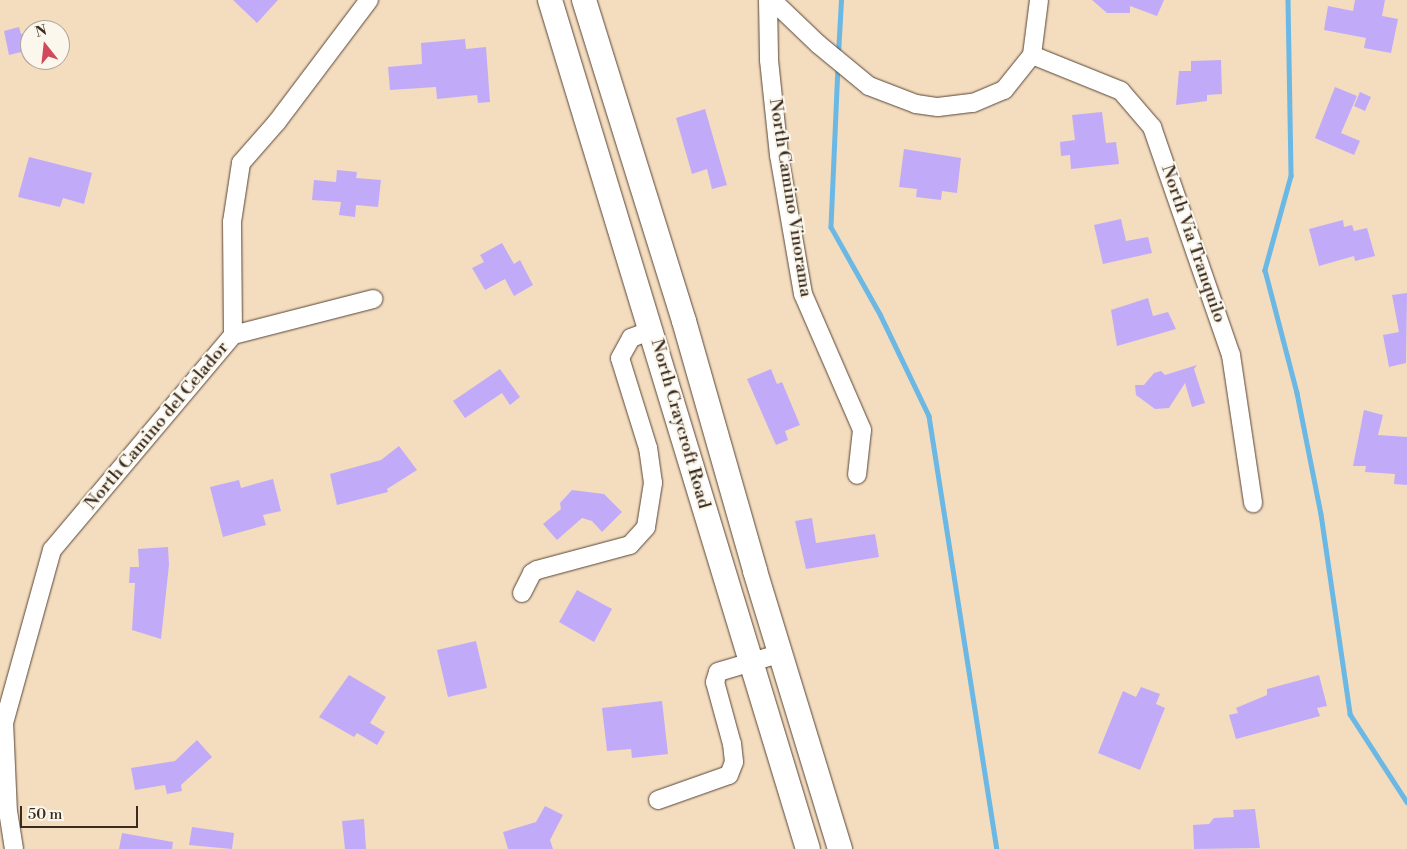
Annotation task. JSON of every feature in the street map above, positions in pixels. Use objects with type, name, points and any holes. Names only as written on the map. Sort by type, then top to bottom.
[{"type":"main road","name":"North Craycroft Road","points":[[550,0],[652,330],[730,592],[754,662],[808,849]]},
{"type":"main road","name":"North Craycroft Road","points":[[584,0],[684,321],[840,849]]},
{"type":"street","name":"North Camino del Celador","points":[[14,849],[8,813],[4,724],[52,550],[233,335],[232,222],[241,163],[277,122],[369,0]]},
{"type":"street","name":"North Camino Vinorama","points":[[768,0],[768,60],[778,154],[803,294],[862,430],[857,475]]},
{"type":"street","points":[[772,0],[818,44],[869,86],[916,104],[956,107],[989,99],[1004,90],[1032,55],[1038,0]]},
{"type":"street","name":"North Via Tranquilo","points":[[1032,55],[1121,91],[1152,127],[1231,355],[1253,503]]},
{"type":"street","points":[[233,335],[373,299]]},
{"type":"street","points":[[522,593],[532,574],[537,570],[630,545],[646,527],[652,474],[648,448],[620,358],[631,338],[652,330]]},
{"type":"street","points":[[658,800],[729,774],[734,762],[732,744],[715,682],[718,672],[782,653]]},
{"type":"building","points":[[233,0],[278,0],[257,23]]},
{"type":"building","points":[[1092,0],[1164,0],[1157,16],[1130,6],[1130,13],[1107,13]]},
{"type":"building","points":[[1355,0],[1385,0],[1382,16],[1398,19],[1391,53],[1364,48],[1366,38],[1324,30],[1328,6],[1353,11]]},
{"type":"building","points":[[19,27],[20,52],[9,55],[4,31]]},
{"type":"building","points":[[465,39],[466,49],[486,47],[490,102],[478,103],[477,95],[437,99],[436,87],[390,90],[388,67],[422,64],[421,43]]},
{"type":"building","points":[[1221,60],[1222,94],[1207,95],[1207,101],[1176,105],[1179,71],[1191,71],[1191,61]]},
{"type":"building","points":[[1335,87],[1357,96],[1341,133],[1360,141],[1354,155],[1315,138]]},
{"type":"building","points":[[1360,92],[1371,97],[1365,111],[1354,106]]},
{"type":"building","points":[[705,109],[727,185],[712,189],[707,169],[692,174],[676,118]]},
{"type":"building","points":[[1102,112],[1106,143],[1116,142],[1119,164],[1071,169],[1070,155],[1061,156],[1060,142],[1075,140],[1072,115]]},
{"type":"building","points":[[904,149],[961,158],[957,193],[942,191],[941,200],[916,197],[917,189],[899,187]]},
{"type":"building","points":[[29,157],[92,173],[84,204],[63,198],[60,207],[18,197]]},
{"type":"building","points":[[337,170],[357,172],[356,178],[381,180],[378,207],[356,205],[355,217],[339,215],[341,202],[312,200],[314,180],[336,182]]},
{"type":"building","points":[[1121,219],[1126,241],[1148,237],[1152,253],[1103,264],[1094,225]]},
{"type":"building","points":[[1343,220],[1344,227],[1352,225],[1354,231],[1367,228],[1375,256],[1355,261],[1354,256],[1319,266],[1309,229]]},
{"type":"building","points":[[502,243],[514,264],[520,260],[533,285],[514,296],[505,279],[485,290],[472,268],[484,262],[480,255]]},
{"type":"building","points":[[1407,293],[1406,363],[1389,367],[1383,335],[1399,332],[1392,295]]},
{"type":"building","points":[[1148,298],[1153,316],[1168,312],[1176,329],[1117,346],[1111,310]]},
{"type":"building","points":[[1197,365],[1194,369],[1205,403],[1192,407],[1185,383],[1169,408],[1155,409],[1136,395],[1135,385],[1144,385],[1154,373],[1161,371],[1165,375]]},
{"type":"building","points":[[500,369],[520,397],[510,405],[502,393],[465,418],[453,401]]},
{"type":"building","points":[[771,369],[777,384],[782,382],[800,425],[785,431],[788,440],[776,445],[747,379]]},
{"type":"building","points":[[1364,410],[1383,415],[1378,435],[1407,437],[1407,485],[1394,484],[1395,474],[1365,472],[1366,466],[1353,466]]},
{"type":"building","points":[[399,446],[417,470],[387,489],[388,492],[337,505],[330,474],[381,460]]},
{"type":"building","points":[[273,479],[281,511],[263,515],[266,525],[223,537],[210,487],[239,480],[241,488]]},
{"type":"building","points":[[572,490],[604,494],[622,512],[602,532],[592,521],[582,518],[557,540],[543,524],[561,509],[560,503]]},
{"type":"building","points":[[812,518],[816,543],[875,534],[879,557],[806,569],[795,521]]},
{"type":"building","points":[[168,547],[169,565],[161,639],[132,630],[135,583],[129,583],[130,567],[139,567],[138,549]]},
{"type":"building","points":[[577,590],[612,609],[594,642],[559,622]]},
{"type":"building","points":[[476,641],[487,688],[448,697],[437,650]]},
{"type":"building","points":[[349,675],[386,697],[370,723],[385,732],[377,745],[357,733],[354,737],[319,717]]},
{"type":"building","points":[[1319,675],[1327,706],[1317,708],[1320,716],[1236,739],[1229,715],[1238,713],[1236,708],[1267,695],[1267,689]]},
{"type":"building","points":[[1141,687],[1160,694],[1156,704],[1165,708],[1140,770],[1098,753],[1123,691],[1136,697]]},
{"type":"building","points":[[662,701],[668,754],[632,758],[631,749],[607,751],[602,708]]},
{"type":"building","points":[[197,740],[212,757],[181,785],[182,791],[167,794],[165,785],[135,790],[131,768],[175,761]]},
{"type":"building","points":[[545,806],[563,815],[550,840],[553,849],[508,849],[503,832],[536,822]]},
{"type":"building","points":[[1255,809],[1260,848],[1194,849],[1193,825],[1209,824],[1214,818],[1234,817],[1233,810]]},
{"type":"building","points":[[364,819],[366,849],[345,849],[342,821]]},
{"type":"building","points":[[192,827],[234,833],[232,849],[189,845]]},
{"type":"building","points":[[122,833],[173,842],[172,849],[119,849]]},
{"type":"waterway","points":[[838,54],[841,0]]},
{"type":"waterway","points":[[1288,0],[1291,176],[1265,270],[1297,393],[1321,514],[1350,714],[1407,802]]},
{"type":"waterway","points":[[838,66],[831,227],[880,314],[929,416],[997,849]]}]
